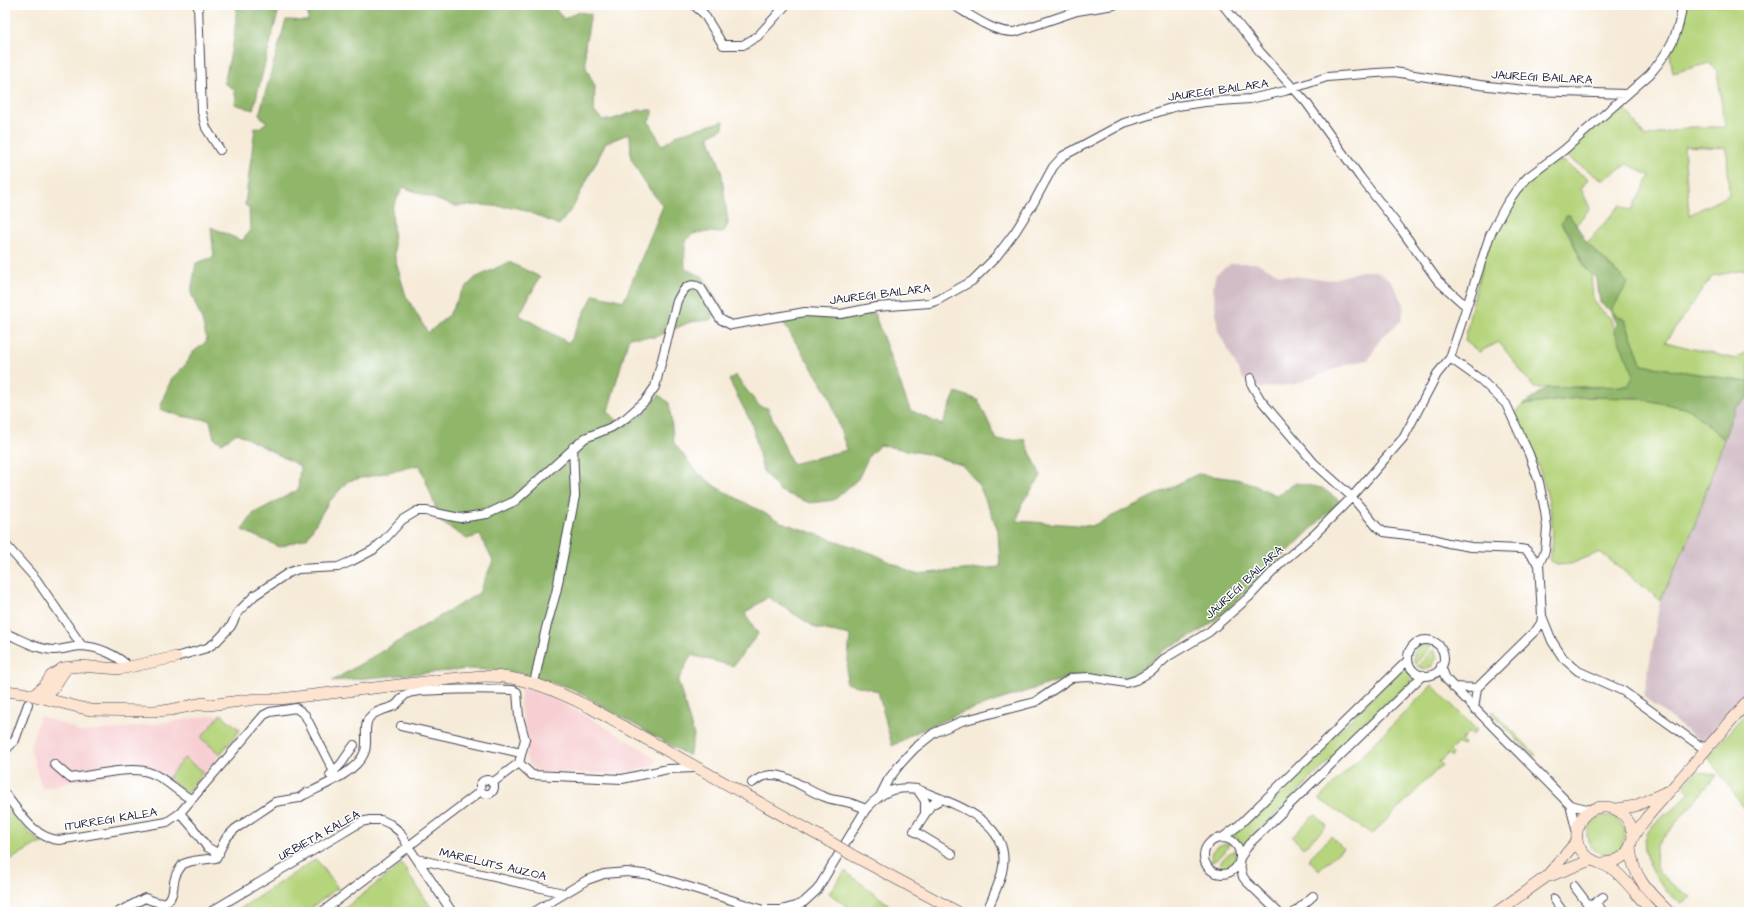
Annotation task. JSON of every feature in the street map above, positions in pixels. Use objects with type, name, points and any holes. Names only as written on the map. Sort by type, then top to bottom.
[{"type":"main road","points":[[32,698],[56,671],[67,667],[80,666],[120,669],[176,657]]},
{"type":"main road","points":[[32,698],[56,685],[67,667]]},
{"type":"main road","points":[[5,690],[32,698],[90,710],[147,711],[170,710],[197,705],[209,705],[256,699],[280,699],[489,676],[506,677],[534,683],[559,692],[589,707],[852,855],[958,912]]},
{"type":"main road","points":[[5,684],[32,698]]},
{"type":"main road","points":[[56,685],[61,699],[66,704]]},
{"type":"main road","points":[[1546,877],[1596,861],[1609,863],[1618,860],[1625,854],[1647,817],[1749,700]]},
{"type":"main road","points":[[1648,909],[1614,870],[1596,861],[1580,848],[1577,836],[1579,823],[1591,810],[1604,807],[1617,809],[1635,806],[1672,790]]},
{"type":"main road","points":[[1617,809],[1624,814],[1629,821],[1632,830],[1631,860],[1637,875],[1648,891],[1669,912]]},
{"type":"main road","points":[[1501,910],[1546,877],[1577,836]]},
{"type":"street","points":[[198,5],[202,112],[206,128],[220,150]]},
{"type":"street","points":[[694,5],[704,14],[723,45],[743,45],[758,36],[786,5]]},
{"type":"street","points":[[953,5],[989,26],[1006,32],[1015,32],[1077,11],[1114,5]]},
{"type":"street","name":"JAUREGI BAILARA","points":[[1223,5],[1261,53],[1318,117],[1360,177],[1400,228],[1438,281],[1466,306]]},
{"type":"street","name":"JAUREGI BAILARA","points":[[881,794],[888,780],[901,763],[915,748],[934,733],[962,721],[1035,702],[1071,678],[1090,677],[1126,683],[1136,680],[1154,670],[1166,657],[1209,632],[1249,597],[1281,562],[1316,534],[1352,497],[1404,437],[1437,374],[1450,358],[1490,235],[1497,219],[1517,189],[1528,177],[1564,150],[1650,74],[1672,44],[1680,21],[1682,5]]},
{"type":"street","name":"JAUREGI BAILARA","points":[[176,657],[207,648],[216,642],[231,626],[238,612],[255,594],[288,573],[298,569],[338,567],[352,561],[373,550],[402,520],[417,511],[426,511],[460,518],[487,514],[515,501],[573,447],[585,438],[612,427],[626,418],[645,401],[654,388],[676,301],[684,289],[690,285],[696,284],[701,288],[720,319],[731,325],[805,312],[841,314],[876,307],[930,303],[972,281],[988,266],[1015,232],[1034,202],[1053,167],[1063,156],[1124,123],[1177,106],[1205,102],[1250,99],[1284,91],[1327,77],[1349,74],[1394,72],[1480,86],[1532,91],[1626,94]]},
{"type":"street","points":[[1450,358],[1481,380],[1506,404],[1529,454],[1539,482],[1547,528],[1545,551],[1538,564]]},
{"type":"street","points":[[1251,378],[1252,385],[1260,399],[1314,463],[1352,497],[1370,521],[1384,532],[1431,538],[1471,547],[1526,550],[1535,558],[1538,564],[1542,616],[1550,635],[1563,658],[1578,671],[1623,691],[1700,746],[1708,747]]},
{"type":"street","points":[[534,683],[546,628],[556,593],[575,496],[573,447]]},
{"type":"street","points":[[5,544],[36,579],[82,646]]},
{"type":"street","points":[[1474,709],[1477,688],[1538,628],[1542,616]]},
{"type":"street","points":[[1538,628],[1550,635]]},
{"type":"street","points":[[5,633],[38,647],[50,650],[82,646],[112,655],[130,667]]},
{"type":"street","points":[[1278,912],[1243,877],[1228,874],[1220,875],[1209,869],[1204,858],[1206,847],[1210,842],[1222,838],[1238,826],[1408,660],[1410,649],[1414,644],[1426,640],[1432,641],[1439,646],[1444,658],[1439,670],[1432,674],[1423,675],[1413,670],[1408,660]]},
{"type":"street","points":[[1441,666],[1445,678],[1453,687],[1570,805],[1591,810]]},
{"type":"street","points":[[1432,674],[1445,678]]},
{"type":"street","points":[[1228,874],[1236,869],[1249,844],[1423,675]]},
{"type":"street","points":[[1453,687],[1477,688]]},
{"type":"street","points":[[118,912],[145,898],[159,904],[166,902],[172,894],[175,878],[183,864],[192,861],[210,860],[216,858],[226,838],[235,829],[262,810],[275,802],[299,798],[353,767],[365,751],[367,722],[369,717],[379,711],[397,705],[405,694],[411,692],[473,688],[513,690],[517,692],[519,717],[525,739],[519,763],[492,783],[488,780],[484,781],[480,786],[481,791],[322,912]]},
{"type":"street","points":[[5,751],[15,740],[32,698]]},
{"type":"street","name":"ITURREGI KALEA","points":[[5,794],[35,831],[44,837],[52,839],[59,840],[167,822],[182,815],[191,799],[264,715],[278,710],[296,708],[305,715],[334,772]]},
{"type":"street","points":[[401,726],[521,753]]},
{"type":"street","points":[[304,795],[334,772],[354,745]]},
{"type":"street","points":[[519,763],[532,775],[622,779],[668,768],[697,768]]},
{"type":"street","points":[[54,764],[70,778],[128,770],[144,771],[160,778],[191,799]]},
{"type":"street","points":[[752,783],[759,778],[770,774],[779,775],[825,798],[847,802],[866,809]]},
{"type":"street","points":[[534,912],[563,893],[587,880],[604,874],[633,873],[651,875],[763,910],[781,910],[804,902],[817,890],[866,809],[881,794],[894,789],[908,788],[917,789],[942,799],[979,817],[989,825],[997,836],[1002,847],[1004,859],[1002,871],[989,909],[982,912]]},
{"type":"street","points":[[917,789],[925,801],[925,812]]},
{"type":"street","points":[[942,799],[931,805],[914,831],[952,854]]},
{"type":"street","points":[[1570,805],[1577,836]]},
{"type":"street","points":[[182,815],[207,847],[219,854]]},
{"type":"street","name":"URBIETA KALEA","points":[[210,912],[365,821],[380,820],[390,824],[400,832],[452,912]]},
{"type":"street","points":[[1222,838],[1229,839],[1236,844],[1240,850],[1240,861],[1243,877]]},
{"type":"street","name":"MARIELUTS AUZOA","points":[[417,859],[563,893]]},
{"type":"street","points":[[1574,886],[1593,905],[1603,912]]},
{"type":"street","points":[[1295,912],[1313,896]]},
{"type":"street","points":[[1554,899],[1563,912]]},
{"type":"shaded area","points":[[1232,263],[1257,263],[1281,275],[1331,280],[1361,271],[1377,271],[1391,281],[1404,304],[1402,320],[1381,338],[1368,360],[1345,365],[1296,384],[1261,388],[1243,379],[1218,331],[1213,286],[1216,274]]},
{"type":"shaded area","points":[[1749,397],[1749,694],[1709,740],[1700,741],[1644,697],[1660,600],[1693,530],[1735,408]]},
{"type":"shaded area","points":[[522,687],[543,694],[579,712],[639,747],[652,756],[655,760],[655,764],[653,766],[625,773],[543,773],[536,771],[529,764],[526,756],[528,736],[520,706]]},
{"type":"shaded area","points":[[221,714],[242,729],[182,800],[176,797],[170,788],[161,781],[143,774],[126,772],[76,780],[42,789],[30,747],[40,716],[71,727],[79,732],[121,729]]},
{"type":"green space","points":[[237,5],[280,5],[253,110],[235,104],[236,98],[234,89],[224,83],[234,39]]},
{"type":"green space","points":[[308,5],[552,5],[564,19],[578,12],[591,14],[585,46],[586,68],[595,86],[594,112],[603,120],[610,120],[640,110],[653,110],[653,115],[648,121],[663,145],[679,134],[724,121],[723,128],[709,136],[721,169],[728,224],[723,233],[695,233],[687,240],[685,247],[685,269],[702,276],[721,307],[711,320],[690,322],[656,337],[629,337],[608,411],[622,426],[644,414],[659,395],[669,403],[674,443],[695,470],[716,487],[781,522],[874,554],[915,574],[1000,567],[998,530],[979,485],[962,465],[927,454],[880,445],[869,456],[858,479],[834,500],[810,503],[780,491],[763,471],[752,424],[729,380],[735,375],[759,406],[768,408],[792,464],[847,450],[829,395],[781,319],[798,315],[837,319],[874,313],[910,410],[942,425],[956,392],[978,400],[997,440],[1024,439],[1041,476],[1022,503],[1017,521],[1092,526],[1198,474],[1242,480],[1276,495],[1296,483],[1322,488],[1340,501],[1213,622],[1194,635],[1164,650],[1139,673],[1126,680],[1070,677],[963,712],[915,733],[892,746],[878,691],[846,683],[850,635],[816,628],[768,597],[745,613],[758,634],[733,666],[691,655],[678,681],[694,736],[689,756],[571,688],[514,672],[471,669],[332,681],[479,593],[493,561],[480,535],[467,539],[441,522],[420,465],[348,481],[328,503],[307,538],[280,547],[242,530],[254,513],[298,490],[300,466],[237,433],[222,443],[214,438],[210,420],[180,416],[160,409],[172,378],[186,364],[192,353],[207,341],[202,320],[191,293],[196,263],[214,257],[211,227],[242,241],[250,230],[249,207],[245,205],[255,128],[259,128],[267,122],[259,115],[286,20],[308,21]],"holes":[[[630,133],[631,158],[646,185],[663,206],[624,301],[594,294],[569,343],[519,315],[540,277],[509,262],[475,278],[462,291],[449,315],[428,333],[406,296],[395,259],[392,209],[403,187],[454,206],[481,205],[519,208],[559,225],[573,207],[606,143]]]},
{"type":"green space","points":[[1686,5],[1749,5],[1749,269],[1712,276],[1665,342],[1735,359],[1749,350],[1748,382],[1642,365],[1625,320],[1611,311],[1628,283],[1587,243],[1620,205],[1631,211],[1650,176],[1628,164],[1603,180],[1567,157],[1569,151],[1614,108],[1623,105],[1645,137],[1690,127],[1725,127],[1717,71],[1709,63],[1673,73],[1670,54],[1683,30]],"holes":[[[1684,146],[1727,148],[1729,195],[1689,215]]]},
{"type":"green space","points":[[1555,161],[1562,161],[1588,179],[1581,189],[1590,208],[1576,225],[1568,214],[1561,223],[1569,235],[1582,262],[1591,274],[1593,299],[1599,308],[1610,318],[1635,375],[1629,386],[1534,388],[1499,342],[1479,352],[1465,341],[1477,285],[1489,245],[1497,227],[1506,210],[1517,196],[1535,177]]},
{"type":"green space","points":[[1568,214],[1587,243],[1628,283],[1611,311],[1600,303],[1597,280],[1585,268],[1569,232],[1561,223]]},
{"type":"green space","points":[[1611,311],[1625,320],[1642,365],[1749,381],[1749,397],[1735,408],[1724,439],[1689,409],[1637,398],[1586,397],[1523,405],[1547,388],[1628,386],[1634,375],[1615,332],[1617,323]]},
{"type":"green space","points":[[1586,397],[1637,398],[1689,409],[1724,439],[1693,530],[1660,600],[1600,552],[1571,564],[1557,565],[1550,560],[1552,522],[1549,503],[1538,465],[1515,412],[1523,405]]},
{"type":"green space","points":[[1425,644],[1431,647],[1415,664],[1413,657],[1416,649]]},
{"type":"green space","points":[[1434,649],[1437,658],[1432,666],[1425,669],[1417,666]]},
{"type":"green space","points":[[1404,667],[1415,677],[1243,846],[1238,839],[1232,836]]},
{"type":"green space","points":[[1432,685],[1477,730],[1472,735],[1469,732],[1461,740],[1464,744],[1462,746],[1458,743],[1450,751],[1453,754],[1451,757],[1448,754],[1439,762],[1442,765],[1372,834],[1319,799]]},
{"type":"green space","points":[[1749,710],[1749,815],[1708,757]]},
{"type":"green space","points":[[1493,711],[1536,755],[1534,756],[1491,713]]},
{"type":"green space","points":[[221,714],[240,730],[220,754],[201,738]]},
{"type":"green space","points":[[184,758],[203,772],[187,793],[168,778]]},
{"type":"green space","points":[[1697,771],[1717,775],[1657,845],[1655,855],[1656,863],[1664,877],[1691,897],[1681,903],[1669,893],[1655,875],[1646,856],[1645,842],[1646,835],[1655,823],[1677,806],[1690,792],[1683,786]]},
{"type":"green space","points":[[5,803],[32,836],[43,843],[35,845],[5,863]]},
{"type":"green space","points":[[1315,814],[1327,826],[1303,848],[1292,837]]},
{"type":"green space","points":[[1606,816],[1616,819],[1622,825],[1625,835],[1622,845],[1616,851],[1606,854],[1596,851],[1590,845],[1587,835],[1590,825],[1596,819]]},
{"type":"green space","points":[[1331,836],[1343,848],[1319,870],[1308,859]]},
{"type":"green space","points":[[1229,844],[1225,852],[1212,862],[1211,855],[1213,850],[1217,846]]},
{"type":"green space","points":[[1235,850],[1235,863],[1230,868],[1222,870],[1218,869],[1224,858]]},
{"type":"green space","points":[[316,859],[338,888],[306,912],[235,912]]},
{"type":"green space","points":[[402,864],[434,912],[340,912]]},
{"type":"green space","points":[[845,871],[888,904],[883,912],[854,912],[829,893]]}]
